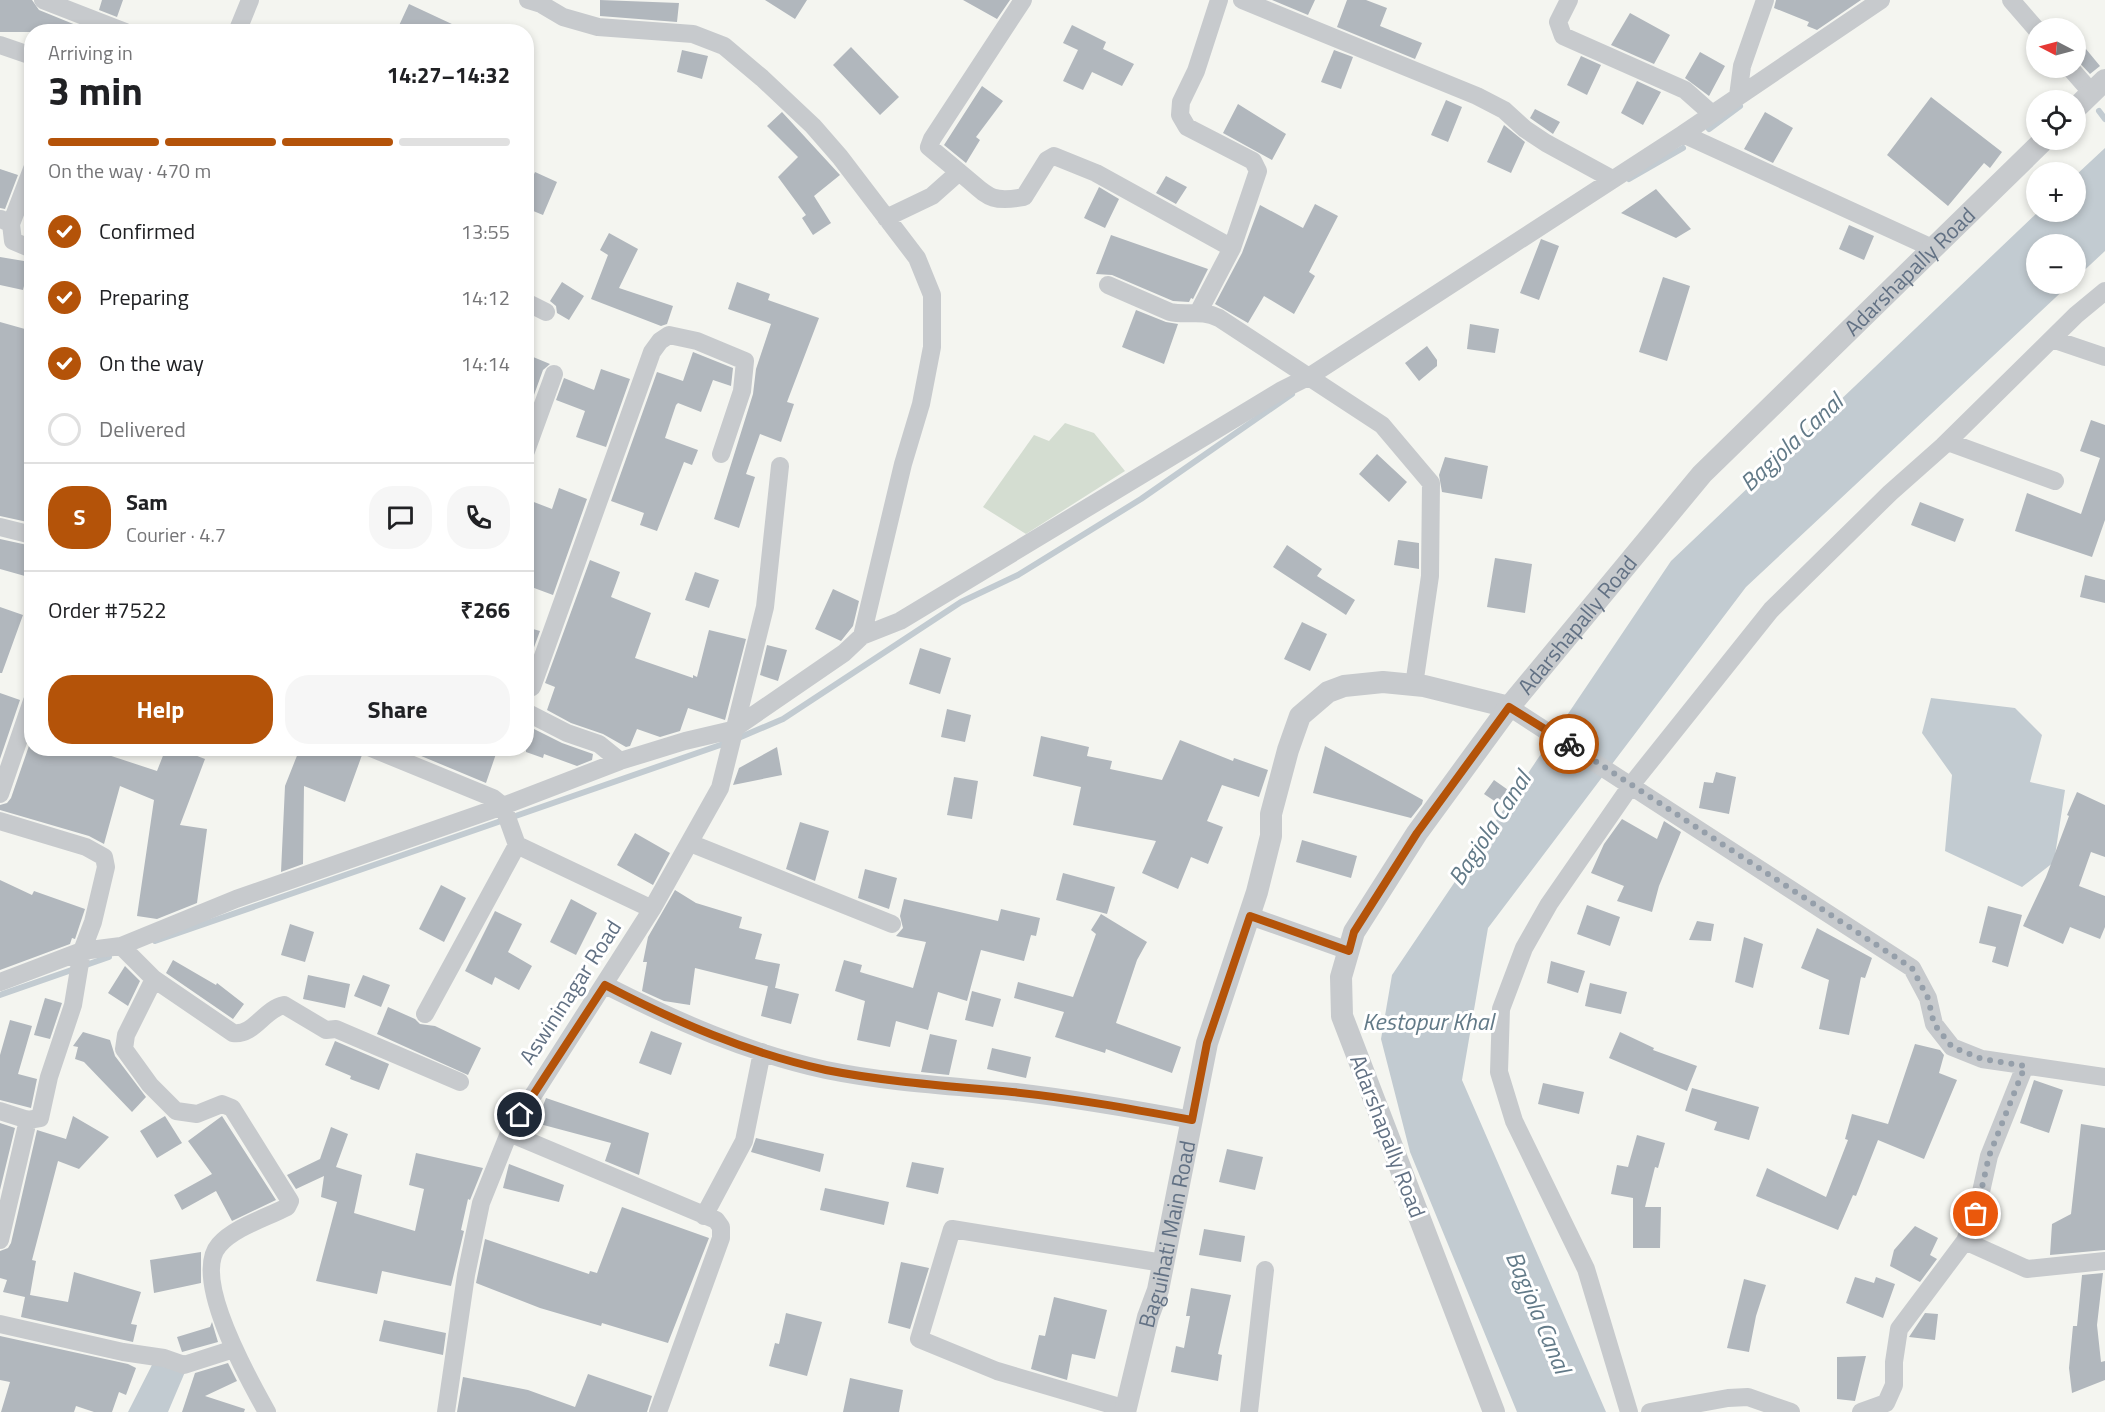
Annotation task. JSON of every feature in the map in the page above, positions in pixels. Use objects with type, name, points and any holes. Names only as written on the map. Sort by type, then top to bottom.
[{"type":"street","points":[[43,0],[104,24]]},
{"type":"street","points":[[240,24],[250,0]]},
{"type":"street","points":[[1023,0],[929,147],[992,199],[1001,201],[1024,197],[1047,160],[1054,156],[1096,173],[1232,248]]},
{"type":"street","points":[[1198,311],[1232,248],[1258,171],[1253,161],[1187,127],[1180,116],[1181,102],[1196,70],[1219,0]]},
{"type":"street","points":[[1242,0],[1477,96],[1504,110],[1525,129],[1546,143],[1612,179]]},
{"type":"street","points":[[1569,0],[1558,22],[1563,36],[1685,90],[1712,114]]},
{"type":"street","points":[[1738,96],[1742,66],[1765,0]]},
{"type":"street","points":[[0,981],[121,946],[237,899],[506,815],[620,761],[685,741],[731,738],[844,653],[862,636],[900,621],[1282,390],[1315,379],[1881,0]]},
{"type":"street","points":[[2011,0],[2027,18]]},
{"type":"street","points":[[537,1],[563,17],[598,27],[693,34],[724,46],[813,126],[840,157],[917,258],[932,295],[932,347],[921,405],[903,464],[871,607],[862,636]]},
{"type":"street","points":[[0,45],[24,53]]},
{"type":"street","points":[[2078,78],[2091,94]]},
{"type":"street","points":[[1683,134],[1932,248]]},
{"type":"street","name":"Adarshapally Road","points":[[1494,1412],[1342,1016],[1341,978],[1354,932],[1417,833],[1509,707],[1702,474],[2034,150]]},
{"type":"street","points":[[886,218],[932,196],[959,172]]},
{"type":"street","points":[[24,185],[6,221],[13,241],[24,246]]},
{"type":"street","points":[[1108,285],[1170,312],[1180,314],[1198,311],[1219,318],[1382,424],[1431,483],[1430,576],[1414,685]]},
{"type":"street","points":[[1629,1412],[1586,1269],[1514,1121],[1499,1072],[1501,1009],[1524,948],[1549,904],[1632,784],[1771,610],[1890,493],[1948,442],[2052,339],[2105,291]]},
{"type":"street","points":[[534,306],[546,312]]},
{"type":"street","points":[[534,675],[652,352],[660,341],[669,335],[697,341],[745,362],[742,391],[720,454]]},
{"type":"street","points":[[2052,339],[2105,357]]},
{"type":"street","points":[[534,429],[554,374]]},
{"type":"street","points":[[1948,442],[2055,481]]},
{"type":"street","name":"Aswininagar Road","points":[[446,1412],[466,1275],[481,1203],[508,1133],[652,909],[720,788],[765,607],[780,466]]},
{"type":"street","points":[[0,527],[24,533]]},
{"type":"street","name":"Baguihati Main Road","points":[[1125,1410],[1163,1263],[1207,1043],[1250,916],[1271,836],[1271,814],[1300,716],[1328,692],[1344,686],[1383,682],[1414,685],[1509,707]]},
{"type":"street","points":[[1509,707],[1632,784],[1757,870],[1912,968],[1928,998],[1934,1024],[1952,1047],[1982,1059],[2105,1077]]},
{"type":"street","points":[[534,716],[567,733],[599,744],[620,761]]},
{"type":"street","points":[[0,794],[24,724]]},
{"type":"street","points":[[391,756],[493,798],[506,815],[518,845],[652,909]]},
{"type":"street","points":[[0,821],[86,847],[104,857],[106,867],[82,956],[73,1005],[49,1077],[40,1118],[28,1120],[0,1111]]},
{"type":"street","points":[[690,843],[892,924]]},
{"type":"street","points":[[426,1014],[518,845]]},
{"type":"street","points":[[1250,916],[1349,951]]},
{"type":"street","points":[[121,946],[154,979],[233,1032],[246,1032],[277,1006],[284,1005],[326,1030],[336,1029],[460,1082]]},
{"type":"street","points":[[154,979],[126,1035],[124,1049],[150,1085],[176,1111],[197,1114],[222,1104],[232,1108],[290,1201],[287,1207],[231,1235],[218,1246],[211,1260],[212,1281],[234,1349],[267,1412]]},
{"type":"street","points":[[605,985],[670,1018],[762,1052],[826,1070],[943,1086],[1069,1098],[1192,1120]]},
{"type":"street","points":[[704,1216],[744,1141],[762,1052]]},
{"type":"street","points":[[1869,1411],[1886,1403],[1894,1384],[1894,1362],[1899,1329],[1965,1241],[1976,1214],[1989,1156],[2025,1066]]},
{"type":"street","points":[[0,1240],[28,1120]]},
{"type":"street","points":[[508,1133],[716,1220],[721,1227],[721,1238],[658,1412]]},
{"type":"street","points":[[1125,1410],[997,1371],[919,1339],[952,1229],[1163,1263]]},
{"type":"street","points":[[1965,1241],[2027,1269],[2105,1261]]},
{"type":"street","points":[[1249,1412],[1265,1270]]},
{"type":"street","points":[[0,1324],[123,1352],[164,1358],[184,1365],[234,1349]]},
{"type":"street","points":[[1650,1412],[1728,1398],[1748,1397],[1791,1412]]},
{"type":"shaded area","points":[[1065,423],[1094,433],[1125,471],[1026,534],[983,507],[1034,435],[1049,441]]},
{"type":"water","name":"Kestopur Khal","points":[[2105,148],[2105,251],[2086,269],[2086,234],[2026,234],[2026,294],[2059,294],[1746,587],[1488,928],[1462,1080],[1606,1412],[1517,1412],[1410,1152],[1381,1039],[1392,975],[1671,561],[2027,222],[2086,222],[2086,166]]},
{"type":"water","points":[[1931,698],[2015,708],[2042,735],[2030,782],[2065,790],[2054,862],[2022,887],[1945,851],[1952,775],[1922,733]]},
{"type":"water","points":[[155,1359],[185,1372],[168,1412],[128,1412]]},
{"type":"building","points":[[0,0],[32,0],[39,10],[73,24],[24,24],[24,32],[0,32]]},
{"type":"building","points":[[102,0],[123,0],[117,17],[99,10]]},
{"type":"building","points":[[600,0],[679,3],[677,22],[600,16]]},
{"type":"building","points":[[765,0],[807,0],[795,19]]},
{"type":"building","points":[[963,0],[1010,0],[997,19]]},
{"type":"building","points":[[1272,0],[1315,0],[1308,15]]},
{"type":"building","points":[[1347,0],[1366,0],[1387,8],[1380,26],[1422,43],[1415,59],[1337,27]]},
{"type":"building","points":[[1776,0],[1861,0],[1817,30],[1807,26],[1809,22],[1774,8]]},
{"type":"building","points":[[409,4],[452,24],[400,24]]},
{"type":"building","points":[[1630,13],[1670,35],[1654,64],[1611,45]]},
{"type":"building","points":[[1072,25],[1106,42],[1103,49],[1134,64],[1122,86],[1092,72],[1083,90],[1063,81],[1078,50],[1063,43]]},
{"type":"building","points":[[851,47],[899,97],[880,115],[833,65]]},
{"type":"building","points":[[2086,49],[2100,66],[2090,74],[2086,70]]},
{"type":"building","points":[[682,50],[708,56],[702,79],[677,72]]},
{"type":"building","points":[[1334,50],[1353,57],[1341,89],[1321,82]]},
{"type":"building","points":[[1700,52],[1725,66],[1709,96],[1685,78]]},
{"type":"building","points":[[1581,56],[1601,65],[1587,95],[1567,85]]},
{"type":"building","points":[[1637,81],[1661,92],[1643,125],[1621,113]]},
{"type":"building","points":[[982,86],[1003,101],[976,137],[980,140],[966,163],[944,145]]},
{"type":"building","points":[[1931,97],[2002,152],[1990,168],[1984,163],[1948,206],[1887,155]]},
{"type":"building","points":[[1446,100],[1462,107],[1448,142],[1431,135]]},
{"type":"building","points":[[1238,104],[1286,134],[1272,160],[1223,133]]},
{"type":"building","points":[[1535,109],[1560,122],[1553,134],[1530,118]]},
{"type":"building","points":[[782,112],[840,175],[814,196],[831,223],[813,235],[802,218],[806,215],[778,177],[798,157],[767,126]]},
{"type":"building","points":[[1765,112],[1793,128],[1773,163],[1744,149]]},
{"type":"building","points":[[1504,125],[1525,142],[1511,173],[1487,162]]},
{"type":"building","points":[[0,169],[18,175],[5,209],[0,208]]},
{"type":"building","points":[[535,172],[557,182],[543,215],[534,211]]},
{"type":"building","points":[[1166,176],[1187,187],[1176,204],[1156,193]]},
{"type":"building","points":[[1099,187],[1119,199],[1105,228],[1084,218]]},
{"type":"building","points":[[1656,189],[1691,229],[1676,238],[1621,213]]},
{"type":"building","points":[[1315,204],[1338,216],[1309,272],[1315,276],[1294,314],[1264,296],[1248,323],[1215,304],[1242,253],[1260,205],[1303,228]]},
{"type":"building","points":[[1849,225],[1874,236],[1864,260],[1839,249]]},
{"type":"building","points":[[609,233],[638,249],[619,288],[673,306],[667,324],[661,326],[591,299],[608,255],[600,250]]},
{"type":"building","points":[[1111,235],[1208,269],[1193,299],[1191,298],[1189,302],[1173,301],[1112,275],[1096,274]]},
{"type":"building","points":[[1541,239],[1559,246],[1539,300],[1520,293]]},
{"type":"building","points":[[0,257],[24,261],[23,290],[0,285]]},
{"type":"building","points":[[1663,277],[1690,286],[1667,361],[1639,352]]},
{"type":"building","points":[[562,282],[584,296],[569,320],[557,313],[556,306],[550,301]]},
{"type":"building","points":[[737,282],[770,294],[768,300],[819,318],[787,402],[794,404],[781,442],[760,434],[746,474],[755,477],[739,528],[714,519],[753,394],[756,369],[771,324],[728,309]]},
{"type":"building","points":[[1136,310],[1166,322],[1178,324],[1164,364],[1122,347]]},
{"type":"building","points":[[0,322],[24,329],[24,521],[0,516]]},
{"type":"building","points":[[1470,324],[1499,329],[1495,353],[1467,349]]},
{"type":"building","points":[[1427,346],[1437,360],[1437,366],[1419,381],[1405,363]]},
{"type":"building","points":[[693,352],[733,368],[731,386],[713,380],[701,412],[678,403],[676,405],[665,438],[698,450],[692,465],[684,462],[657,531],[640,525],[644,513],[611,501],[657,372],[683,381]]},
{"type":"building","points":[[534,357],[550,364],[543,370],[534,395]]},
{"type":"building","points":[[601,369],[630,379],[606,447],[576,437],[585,411],[556,400],[564,378],[594,390]]},
{"type":"building","points":[[2091,420],[2105,425],[2105,520],[2092,557],[2015,531],[2027,493],[2081,514],[2100,458],[2080,451]]},
{"type":"building","points":[[1377,454],[1407,482],[1389,502],[1359,474]]},
{"type":"building","points":[[1445,457],[1488,466],[1482,499],[1442,492],[1439,475]]},
{"type":"building","points":[[559,488],[587,499],[553,595],[534,588],[534,502],[552,509]]},
{"type":"building","points":[[1920,502],[1964,519],[1955,542],[1911,525]]},
{"type":"building","points":[[0,539],[24,544],[24,576],[0,569]]},
{"type":"building","points":[[1398,540],[1419,543],[1419,569],[1394,565]]},
{"type":"building","points":[[1287,545],[1322,569],[1317,576],[1355,600],[1346,615],[1273,567]]},
{"type":"building","points":[[1495,558],[1532,564],[1525,613],[1487,607]]},
{"type":"building","points":[[590,560],[620,572],[611,597],[651,613],[635,658],[693,678],[693,675],[697,677],[709,630],[746,639],[725,720],[688,708],[680,731],[660,737],[637,729],[630,746],[626,747],[603,734],[571,723],[547,710],[555,687],[545,683]]},
{"type":"building","points":[[695,572],[719,580],[709,608],[685,600]]},
{"type":"building","points":[[2085,575],[2105,580],[2105,603],[2080,597]]},
{"type":"building","points":[[833,589],[859,601],[853,626],[841,641],[815,629]]},
{"type":"building","points":[[0,607],[23,615],[2,673],[0,673]]},
{"type":"building","points":[[1302,622],[1327,634],[1310,671],[1284,659]]},
{"type":"building","points":[[534,629],[540,631],[534,647]]},
{"type":"building","points":[[767,645],[787,650],[778,681],[760,675]]},
{"type":"building","points":[[920,648],[951,658],[940,694],[909,684]]},
{"type":"building","points":[[0,693],[20,700],[0,759]]},
{"type":"building","points":[[947,709],[971,715],[965,742],[941,737]]},
{"type":"building","points":[[534,729],[562,743],[593,754],[592,760],[577,766],[544,754],[543,758],[534,755]]},
{"type":"building","points":[[1041,736],[1089,747],[1087,756],[1112,761],[1110,769],[1162,780],[1180,740],[1233,761],[1234,758],[1268,770],[1259,797],[1222,785],[1207,821],[1223,827],[1208,864],[1191,857],[1178,889],[1142,873],[1156,841],[1073,825],[1081,787],[1033,776]]},
{"type":"building","points":[[1325,746],[1423,800],[1422,804],[1411,818],[1313,793]]},
{"type":"building","points":[[777,747],[782,775],[733,785],[739,768]]},
{"type":"building","points":[[25,756],[111,756],[157,771],[163,756],[197,756],[205,759],[180,825],[207,829],[197,903],[157,919],[137,916],[154,800],[120,786],[104,844],[89,836],[0,810],[0,805],[7,803],[11,798]]},
{"type":"building","points":[[297,756],[362,756],[345,802],[304,786],[303,864],[281,872],[285,786]]},
{"type":"building","points":[[421,756],[495,756],[486,783]]},
{"type":"building","points":[[1716,772],[1736,777],[1729,814],[1699,808],[1704,782],[1713,783]]},
{"type":"building","points":[[954,777],[978,781],[972,819],[947,815]]},
{"type":"building","points":[[1494,780],[1511,792],[1502,806],[1484,794]]},
{"type":"building","points":[[2077,792],[2105,805],[2105,857],[2091,852],[2079,886],[2105,896],[2105,927],[2100,939],[2070,927],[2063,944],[2023,926],[2046,877]]},
{"type":"building","points":[[1622,819],[1657,839],[1664,821],[1681,832],[1659,886],[1652,912],[1617,901],[1624,886],[1591,873],[1604,844]]},
{"type":"building","points":[[800,822],[829,831],[815,881],[786,869]]},
{"type":"building","points":[[635,833],[670,853],[653,885],[617,865]]},
{"type":"building","points":[[1302,840],[1357,856],[1351,878],[1296,862]]},
{"type":"building","points":[[865,869],[897,878],[889,909],[858,898]]},
{"type":"building","points":[[1063,873],[1115,887],[1107,914],[1056,900]]},
{"type":"building","points":[[0,880],[32,895],[34,891],[85,909],[75,939],[72,938],[70,944],[0,970]]},
{"type":"building","points":[[441,885],[466,898],[444,942],[419,929]]},
{"type":"building","points":[[675,890],[696,903],[742,917],[739,928],[762,934],[755,959],[780,964],[775,988],[695,968],[690,1005],[664,1001],[642,991],[647,962],[643,962],[648,937]]},
{"type":"building","points":[[571,899],[597,913],[576,955],[550,942]]},
{"type":"building","points":[[904,899],[998,921],[1001,909],[1040,918],[1036,936],[1031,935],[1024,961],[981,950],[967,1001],[938,992],[928,1030],[896,1021],[890,1047],[857,1040],[865,1001],[835,991],[844,960],[862,965],[860,972],[913,988],[926,942],[896,936],[903,928],[900,916]]},
{"type":"building","points":[[1587,905],[1620,917],[1610,946],[1577,934]]},
{"type":"building","points":[[1988,906],[2022,915],[2008,967],[1992,962],[1996,947],[1979,943]]},
{"type":"building","points":[[495,911],[522,924],[508,952],[532,966],[519,990],[495,977],[492,985],[465,971]]},
{"type":"building","points":[[1101,914],[1147,942],[1137,960],[1116,1023],[1181,1047],[1172,1073],[1106,1049],[1105,1053],[1055,1037],[1064,1012],[1014,998],[1018,982],[1073,997],[1096,934],[1091,930]]},
{"type":"building","points":[[1697,921],[1714,924],[1711,941],[1689,940]]},
{"type":"building","points":[[290,924],[314,932],[305,962],[281,955]]},
{"type":"building","points":[[1817,928],[1872,958],[1865,978],[1861,977],[1849,1035],[1819,1029],[1829,980],[1801,968]]},
{"type":"building","points":[[1744,937],[1763,944],[1753,988],[1735,982]]},
{"type":"building","points":[[173,960],[216,985],[217,983],[244,1004],[233,1019],[166,973]]},
{"type":"building","points":[[1551,961],[1585,971],[1578,993],[1547,983]]},
{"type":"building","points":[[125,966],[140,981],[128,1006],[108,993]]},
{"type":"building","points":[[308,975],[350,984],[345,1008],[303,999]]},
{"type":"building","points":[[363,975],[390,985],[381,1007],[354,996]]},
{"type":"building","points":[[1590,983],[1627,992],[1621,1014],[1585,1006]]},
{"type":"building","points":[[768,986],[799,994],[791,1024],[761,1016]]},
{"type":"building","points":[[972,991],[1001,999],[993,1027],[965,1020]]},
{"type":"building","points":[[45,998],[62,1003],[50,1039],[34,1035]]},
{"type":"building","points":[[388,1007],[415,1019],[420,1024],[435,1026],[481,1048],[468,1075],[377,1034]]},
{"type":"building","points":[[10,1020],[32,1026],[18,1074],[37,1079],[31,1108],[0,1100],[0,1055]]},
{"type":"building","points":[[651,1031],[682,1043],[671,1075],[639,1063]]},
{"type":"building","points":[[83,1032],[110,1040],[115,1056],[146,1097],[132,1112],[84,1062],[75,1059],[78,1047],[73,1046]]},
{"type":"building","points":[[1620,1032],[1654,1048],[1653,1050],[1697,1066],[1687,1091],[1609,1058]]},
{"type":"building","points":[[930,1034],[957,1040],[949,1075],[921,1072]]},
{"type":"building","points":[[335,1041],[389,1064],[379,1090],[350,1079],[351,1076],[325,1065]]},
{"type":"building","points":[[1915,1044],[1940,1050],[1944,1055],[1939,1073],[1957,1080],[1924,1159],[1878,1140],[1856,1196],[1853,1195],[1838,1230],[1756,1196],[1767,1168],[1826,1197],[1848,1140],[1845,1139],[1852,1114],[1888,1124]]},
{"type":"building","points":[[992,1048],[1031,1057],[1026,1078],[987,1069]]},
{"type":"building","points":[[2034,1080],[2063,1090],[2049,1133],[2020,1123]]},
{"type":"building","points":[[1543,1083],[1584,1092],[1579,1114],[1538,1104]]},
{"type":"building","points":[[1692,1088],[1759,1107],[1749,1140],[1714,1130],[1717,1122],[1685,1111]]},
{"type":"building","points":[[546,1098],[649,1133],[639,1175],[605,1161],[611,1143],[536,1123]]},
{"type":"building","points":[[73,1116],[109,1137],[79,1169],[58,1161],[32,1260],[36,1261],[30,1295],[68,1302],[74,1272],[141,1292],[131,1324],[137,1325],[133,1342],[21,1317],[25,1297],[3,1292],[7,1280],[0,1278],[0,1251],[8,1248],[11,1243],[37,1130],[66,1139]]},
{"type":"building","points":[[165,1116],[182,1143],[157,1158],[140,1131]]},
{"type":"building","points":[[222,1116],[276,1200],[232,1221],[216,1191],[182,1210],[174,1195],[212,1174],[188,1141]]},
{"type":"building","points":[[0,1123],[15,1128],[0,1190]]},
{"type":"building","points":[[2081,1124],[2105,1128],[2105,1250],[2050,1255],[2052,1224],[2071,1214]]},
{"type":"building","points":[[331,1127],[348,1134],[336,1167],[362,1175],[354,1213],[415,1231],[424,1189],[409,1185],[416,1153],[483,1168],[470,1200],[468,1199],[461,1230],[464,1231],[451,1286],[382,1271],[377,1294],[316,1281],[337,1202],[321,1197],[324,1176],[296,1189],[287,1175],[320,1159]]},
{"type":"building","points":[[1637,1135],[1665,1143],[1658,1168],[1655,1167],[1645,1207],[1661,1207],[1660,1248],[1633,1248],[1633,1198],[1611,1194],[1617,1165],[1628,1167]]},
{"type":"building","points":[[756,1138],[824,1154],[820,1172],[751,1152]]},
{"type":"building","points":[[1227,1149],[1263,1157],[1255,1190],[1219,1182]]},
{"type":"building","points":[[912,1162],[944,1168],[938,1194],[906,1187]]},
{"type":"building","points":[[509,1164],[564,1185],[559,1202],[503,1188]]},
{"type":"building","points":[[825,1188],[889,1202],[884,1225],[820,1210]]},
{"type":"building","points":[[622,1207],[709,1238],[668,1343],[602,1323],[601,1326],[540,1308],[476,1283],[485,1239],[589,1274],[590,1271],[597,1273]]},
{"type":"building","points":[[1915,1226],[1938,1238],[1930,1255],[1937,1259],[1920,1282],[1890,1266],[1894,1250]]},
{"type":"building","points":[[1204,1229],[1245,1236],[1241,1262],[1199,1255]]},
{"type":"building","points":[[201,1252],[201,1283],[154,1293],[150,1260]]},
{"type":"building","points":[[901,1262],[929,1268],[910,1329],[888,1323]]},
{"type":"building","points":[[2103,1273],[2097,1325],[2101,1362],[2105,1361],[2105,1380],[2072,1393],[2069,1368],[2073,1326],[2077,1326],[2082,1275]]},
{"type":"building","points":[[1855,1277],[1874,1283],[1876,1277],[1895,1284],[1883,1318],[1846,1303]]},
{"type":"building","points":[[1744,1279],[1766,1285],[1756,1316],[1749,1352],[1727,1348]]},
{"type":"building","points":[[1191,1288],[1231,1295],[1218,1354],[1222,1355],[1218,1381],[1171,1372],[1176,1346],[1184,1348],[1190,1316],[1186,1316]]},
{"type":"building","points":[[1054,1297],[1107,1310],[1095,1359],[1072,1354],[1067,1380],[1031,1369],[1039,1335],[1045,1336]]},
{"type":"building","points":[[786,1313],[822,1322],[807,1376],[769,1366],[775,1343],[779,1344]]},
{"type":"building","points":[[1925,1313],[1938,1314],[1935,1340],[1909,1337]]},
{"type":"building","points":[[384,1320],[446,1333],[443,1355],[379,1341]]},
{"type":"building","points":[[212,1322],[218,1342],[182,1352],[177,1337],[210,1327]]},
{"type":"building","points":[[0,1336],[128,1364],[136,1368],[126,1395],[119,1392],[112,1412],[94,1412],[76,1406],[74,1412],[1,1412],[10,1382],[0,1380]]},
{"type":"building","points":[[1866,1356],[1855,1401],[1837,1399],[1837,1357]]},
{"type":"building","points":[[228,1363],[237,1381],[205,1396],[245,1409],[244,1412],[182,1412],[195,1373]]},
{"type":"building","points":[[588,1374],[652,1396],[647,1412],[457,1412],[463,1377],[528,1390],[575,1407]]},
{"type":"building","points":[[850,1378],[903,1390],[899,1412],[843,1412]]},
{"type":"waterway","points":[[1709,129],[1740,106]]},
{"type":"waterway","points":[[2099,111],[2105,119]]},
{"type":"waterway","points":[[1629,179],[1683,148]]},
{"type":"waterway","points":[[736,739],[783,719],[961,602],[1018,575],[1141,499],[1292,394]]},
{"type":"waterway","points":[[155,941],[726,743]]},
{"type":"waterway","points":[[0,995],[109,957]]},
{"type":"way so far","points":[[1569,744],[1632,784],[1757,870],[1912,968],[1928,998],[1934,1024],[1952,1047],[1982,1059],[2025,1066],[1989,1156],[1976,1214]]},
{"type":"route","points":[[520,1115],[542,1078],[605,985],[670,1018],[724,1040],[826,1070],[943,1086],[1069,1098],[1192,1120],[1207,1043],[1250,916],[1349,951],[1354,932],[1417,833],[1509,707],[1569,744]]},
{"type":"water label","name":"Bagjola Canal","points":[[1791,442]]},
{"type":"water label","name":"Bagjola Canal","points":[[1489,828]]},
{"type":"water label","name":"Bagjola Canal","points":[[1539,1312]]}]
